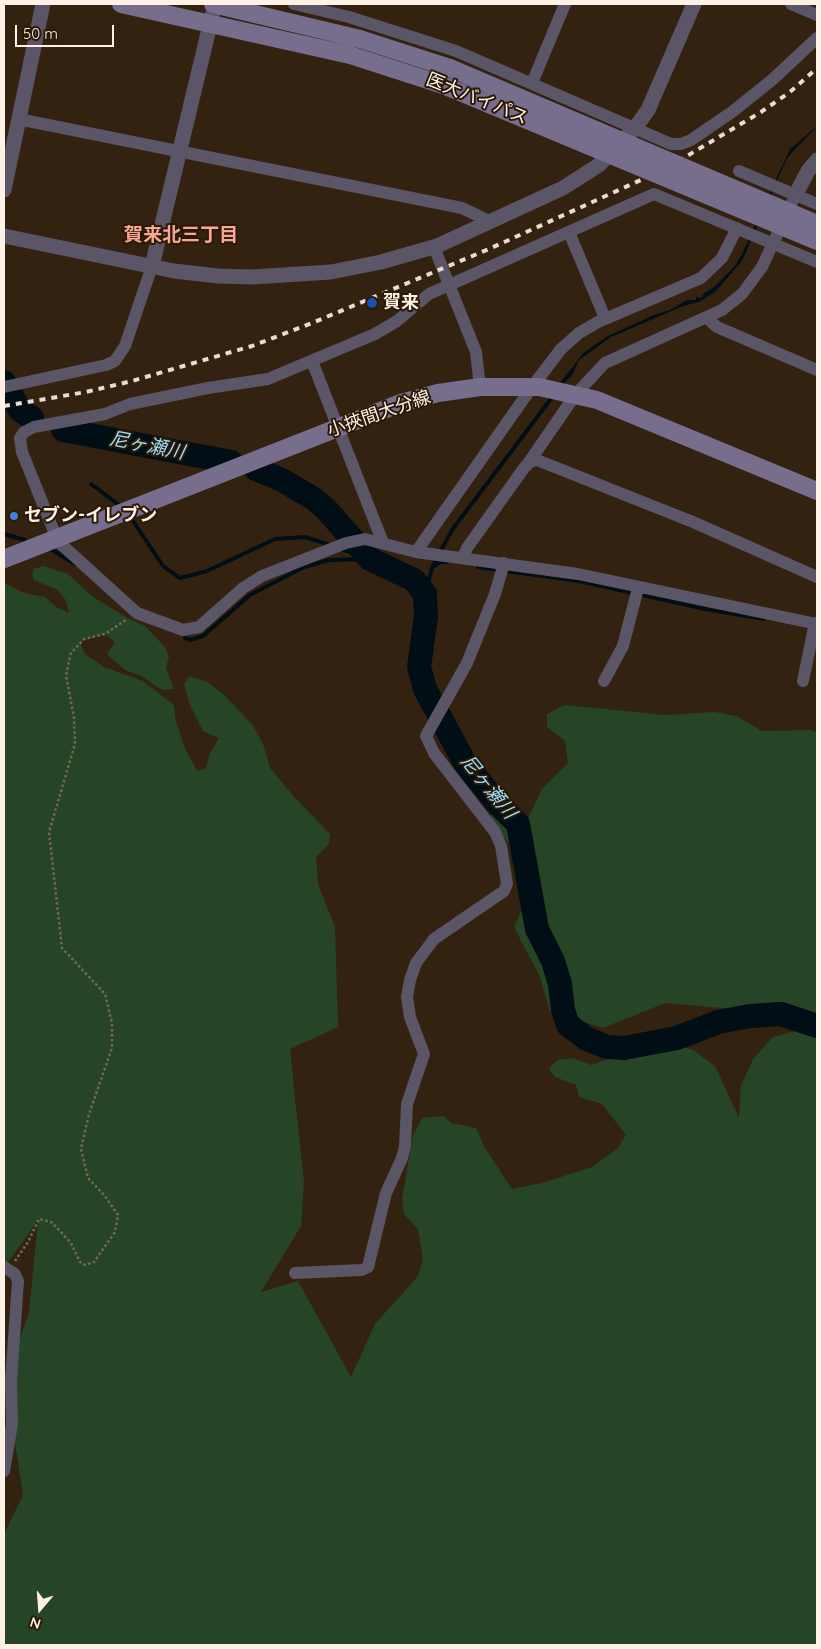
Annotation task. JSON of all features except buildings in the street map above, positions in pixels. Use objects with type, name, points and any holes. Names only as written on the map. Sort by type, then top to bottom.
[{"type":"main road","name":"医大バイパス","points":[[121,4],[209,22],[379,63],[443,85],[817,241]]},
{"type":"main road","name":"医大バイパス","points":[[214,4],[360,39],[450,68],[817,224]]},
{"type":"main road","name":"小挾間大分線","points":[[4,559],[337,428],[422,397],[480,387],[532,387],[564,392],[616,406],[817,490]]},
{"type":"street","points":[[4,190],[42,4]]},
{"type":"street","points":[[5,386],[106,365],[116,361],[125,346],[152,266],[214,4]]},
{"type":"street","points":[[294,4],[349,17],[430,42],[532,83],[671,144],[681,144],[691,140],[756,93],[817,38]]},
{"type":"street","points":[[532,83],[565,4]]},
{"type":"street","points":[[4,236],[152,266],[218,276],[284,277],[357,268],[434,247],[491,222],[581,178],[599,165],[635,128],[655,97],[694,4]]},
{"type":"street","points":[[791,4],[817,15]]},
{"type":"street","points":[[18,119],[462,208],[491,222]]},
{"type":"street","points":[[463,558],[467,548],[527,465],[564,392],[593,374],[612,358],[706,318],[722,310],[742,294],[758,274],[796,194],[808,171],[817,160]]},
{"type":"street","points":[[739,171],[817,204]]},
{"type":"street","points":[[803,681],[816,624],[578,574],[422,553],[359,539],[278,567],[248,583],[194,629],[177,629],[137,613],[57,539],[22,452],[20,438],[24,432],[34,427],[105,414],[130,404],[208,388],[260,381],[312,361],[381,331],[397,321],[423,298],[654,194],[817,262]]},
{"type":"street","points":[[422,553],[532,387],[570,340],[605,318],[701,278],[722,258],[737,228]]},
{"type":"street","points":[[569,232],[605,318]]},
{"type":"street","points":[[434,247],[476,352],[480,387]]},
{"type":"street","points":[[706,318],[717,327],[817,370]]},
{"type":"street","points":[[312,361],[383,543]]},
{"type":"street","points":[[527,465],[534,461],[541,461],[693,522],[817,577]]},
{"type":"street","points":[[295,1273],[362,1270],[368,1267],[386,1193],[405,1146],[407,1104],[424,1054],[410,1017],[407,997],[416,963],[434,939],[504,891],[507,884],[501,846],[495,832],[434,753],[426,736],[474,646],[495,594],[504,563]]},
{"type":"street","points":[[604,681],[623,646],[638,588]]},
{"type":"street","points":[[4,1471],[12,1424],[11,1381],[18,1280],[6,1268]]},
{"type":"path","points":[[6,1268],[28,1242],[39,1219],[51,1222],[60,1231],[71,1243],[80,1262],[85,1265],[94,1262],[115,1232],[118,1215],[105,1196],[88,1178],[81,1149],[89,1114],[112,1048],[112,1022],[105,994],[62,948],[50,832],[75,744],[74,718],[66,675],[71,653],[84,639],[105,634],[137,613]]},
{"type":"green space","points":[[43,566],[68,574],[93,597],[129,619],[145,626],[164,646],[169,656],[166,668],[174,689],[162,690],[142,676],[125,670],[107,654],[115,642],[105,634],[80,642],[85,654],[104,667],[143,681],[174,705],[176,722],[185,748],[197,771],[206,768],[210,753],[219,738],[203,731],[190,705],[184,684],[190,676],[207,682],[221,692],[252,724],[263,744],[270,768],[297,800],[330,834],[329,844],[316,857],[318,884],[335,927],[338,1027],[290,1049],[304,1183],[301,1226],[261,1292],[298,1281],[351,1377],[375,1324],[418,1276],[423,1260],[418,1229],[404,1214],[402,1199],[413,1135],[422,1118],[444,1116],[451,1123],[476,1128],[485,1148],[512,1189],[542,1183],[592,1167],[617,1149],[626,1135],[602,1104],[579,1097],[576,1085],[555,1077],[549,1069],[557,1060],[573,1058],[591,1065],[631,1051],[670,1043],[693,1050],[715,1066],[739,1118],[741,1086],[753,1059],[773,1037],[803,1029],[782,1020],[733,1009],[665,1003],[603,1028],[550,1011],[540,977],[514,927],[535,881],[492,820],[489,806],[502,807],[528,818],[542,789],[568,763],[565,741],[547,727],[547,714],[565,705],[665,715],[715,712],[736,716],[762,731],[811,730],[817,733],[817,1645],[4,1645],[4,1534],[23,1495],[13,1429],[17,1347],[29,1313],[38,1220],[4,1268],[4,583],[24,593],[45,597],[56,607],[69,613],[65,599],[58,590],[34,580],[32,575],[34,569]]},
{"type":"shaded area","points":[[817,126],[787,158],[742,261],[715,292],[699,302],[683,306],[611,337],[579,360],[571,377],[566,376],[583,353],[608,336],[654,315],[670,310],[687,300],[696,300],[696,297],[701,298],[704,293],[714,287],[735,266],[742,254],[790,149]]},
{"type":"waterway","points":[[560,386],[571,372]]},
{"type":"waterway","name":"尼ヶ瀬川","points":[[4,382],[20,410],[32,418]]},
{"type":"waterway","points":[[440,552],[452,530],[553,396]]},
{"type":"waterway","name":"尼ヶ瀬川","points":[[63,430],[231,462]]},
{"type":"waterway","name":"尼ヶ瀬川","points":[[256,469],[282,480],[314,499],[325,508],[370,559],[414,580],[425,594],[426,616],[419,667],[425,689],[465,763],[497,803],[518,824],[537,929],[553,961],[560,984],[563,1010],[568,1025],[587,1039],[607,1047],[624,1048],[677,1038],[718,1022],[750,1016],[781,1014],[817,1026]]},
{"type":"waterway","points":[[91,484],[119,505]]},
{"type":"waterway","points":[[133,521],[163,566],[180,578],[207,571],[275,539],[305,537],[330,545]]},
{"type":"waterway","points":[[4,534],[25,540]]},
{"type":"waterway","points":[[341,549],[370,559]]},
{"type":"waterway","points":[[52,550],[75,564]]},
{"type":"waterway","points":[[432,568],[437,558]]},
{"type":"waterway","points":[[185,638],[190,640],[203,636],[250,595],[304,567],[329,560],[365,559]]},
{"type":"waterway","points":[[425,594],[432,568],[440,562],[447,562]]},
{"type":"waterway","points":[[478,567],[579,581],[705,609],[764,619]]},
{"type":"railway","points":[[4,406],[86,392],[132,381],[252,346],[312,323],[489,249],[665,169],[761,112],[790,92],[817,68]]},
{"type":"place","name":"賀来","points":[[372,303]]},
{"type":"place","name":"セブン-イレブン","points":[[14,516]]},
{"type":"district","name":"賀来北三丁目","points":[[181,235]]}]
